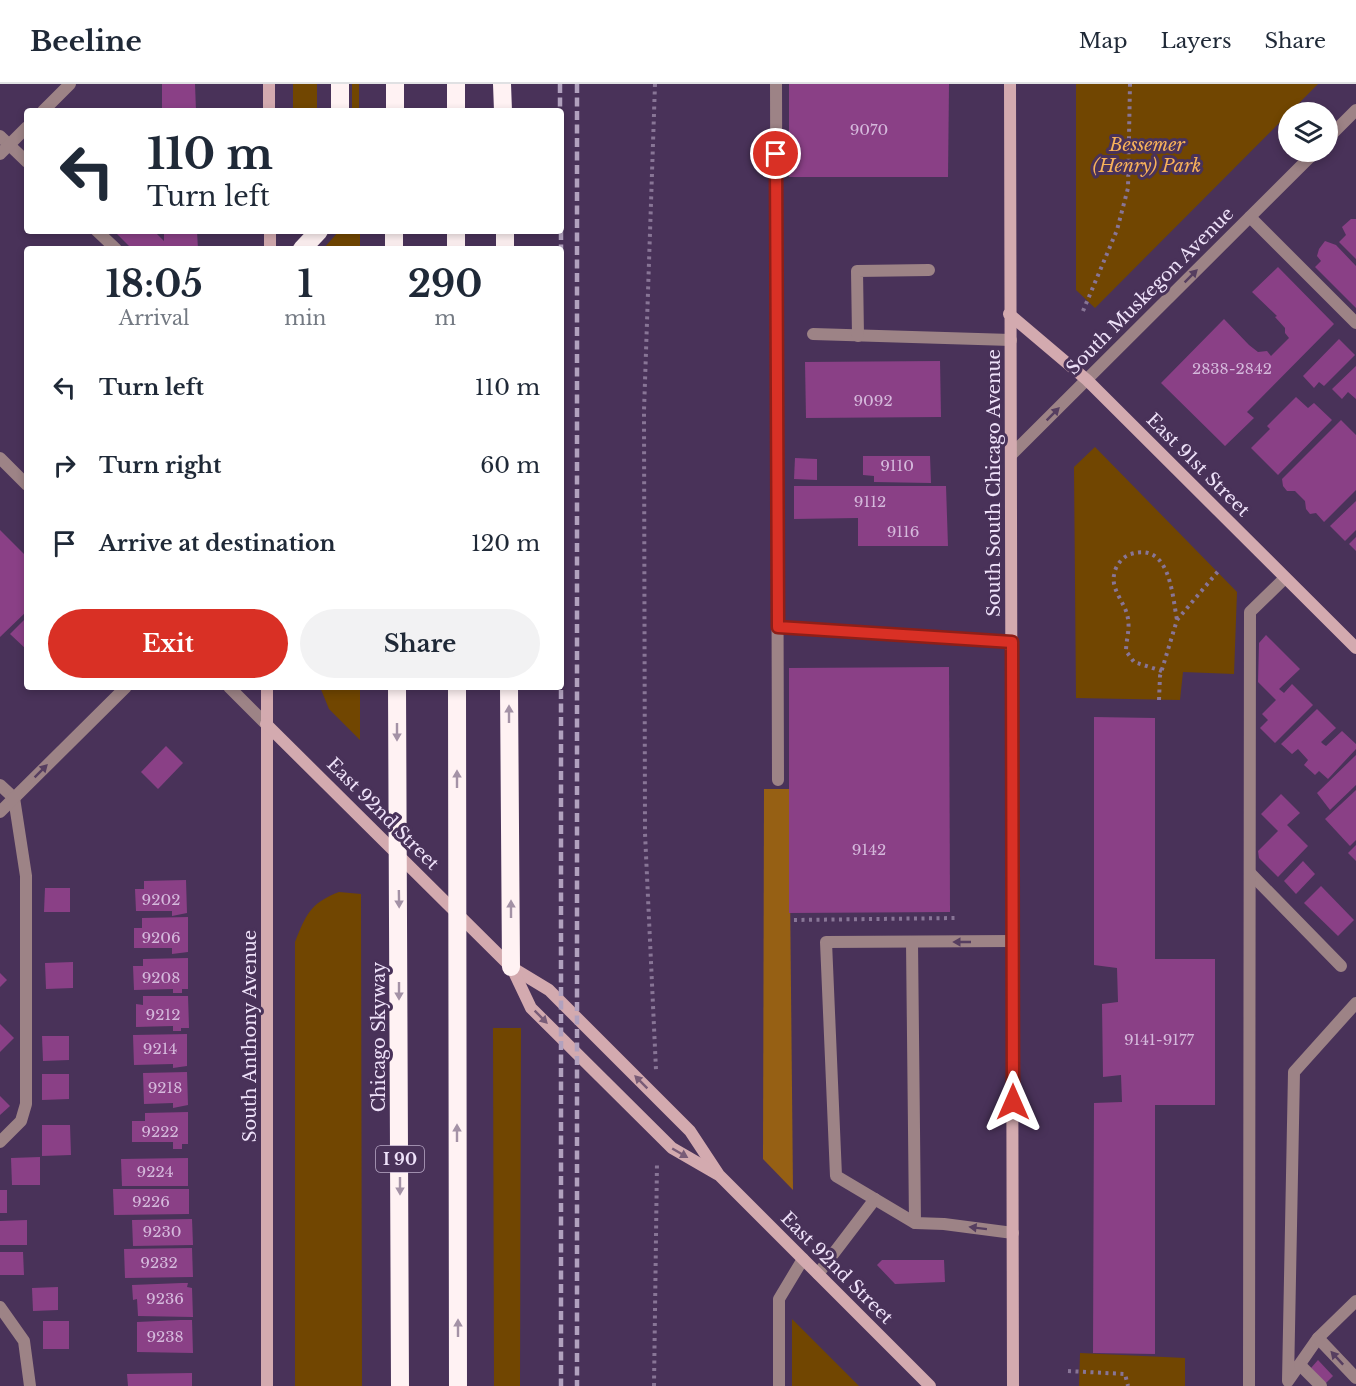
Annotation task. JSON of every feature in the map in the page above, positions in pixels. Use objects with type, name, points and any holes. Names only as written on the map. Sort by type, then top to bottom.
[{"type":"highway","points":[[340,84],[340,108]]},
{"type":"highway","points":[[395,84],[395,108]]},
{"type":"highway","points":[[456,84],[456,108]]},
{"type":"highway","points":[[502,84],[503,108]]},
{"type":"highway","points":[[305,246],[316,234]]},
{"type":"highway","name":"Chicago Skyway","points":[[397,690],[400,1386]]},
{"type":"highway","points":[[457,690],[458,1386]]},
{"type":"highway","points":[[509,690],[511,967]]},
{"type":"street","points":[[46,108],[70,84]]},
{"type":"street","points":[[269,84],[269,108]]},
{"type":"street","points":[[776,84],[778,780]]},
{"type":"street","name":"South South Chicago Avenue","points":[[1010,84],[1013,1386]]},
{"type":"street","points":[[1338,128],[1356,110]]},
{"type":"street","points":[[24,129],[3,145],[24,160]]},
{"type":"street","name":"South Muskegon Avenue","points":[[1011,455],[1304,162]]},
{"type":"street","points":[[1250,217],[1356,323]]},
{"type":"street","points":[[100,234],[113,246]]},
{"type":"street","points":[[858,336],[857,271],[929,270]]},
{"type":"street","name":"East 91st Street","points":[[1009,315],[1087,380],[1356,648]]},
{"type":"street","points":[[813,334],[1011,340]]},
{"type":"street","points":[[0,458],[24,482]]},
{"type":"street","points":[[1249,1386],[1250,612],[1285,578]]},
{"type":"street","points":[[778,627],[1012,642]]},
{"type":"street","points":[[0,812],[123,690]]},
{"type":"street","name":"East 92nd Street","points":[[232,690],[511,967],[549,990],[690,1131],[719,1174],[930,1386]]},
{"type":"street","name":"South Anthony Avenue","points":[[267,690],[267,1386]]},
{"type":"street","points":[[0,784],[14,798],[26,876],[26,1104],[21,1121],[0,1142]]},
{"type":"street","points":[[1250,873],[1341,966]]},
{"type":"street","points":[[1012,942],[826,942],[836,1176],[915,1223],[944,1224],[1013,1233]]},
{"type":"street","points":[[912,942],[915,1223]]},
{"type":"street","name":"East 92nd Street","points":[[511,967],[531,1008],[672,1149],[719,1174]]},
{"type":"street","points":[[1356,1003],[1294,1072],[1288,1381],[1318,1338],[1356,1301]]},
{"type":"street","points":[[818,1274],[875,1199]]},
{"type":"street","points":[[779,1386],[779,1299],[803,1259]]},
{"type":"street","points":[[0,1307],[24,1341],[30,1386]]},
{"type":"street","points":[[1318,1338],[1356,1378]]},
{"type":"street","points":[[1300,1365],[1321,1386]]},
{"type":"path","points":[[655,84],[644,423],[645,833],[656,1053]]},
{"type":"path","points":[[1083,311],[1117,230],[1128,188],[1130,84]]},
{"type":"path","points":[[1162,670],[1146,668],[1134,662],[1126,651],[1128,619],[1123,602],[1114,588],[1114,575],[1119,562],[1130,554],[1148,553],[1162,561],[1168,574],[1177,620]]},
{"type":"path","points":[[1160,700],[1162,670],[1177,620],[1220,569]]},
{"type":"path","points":[[794,920],[955,918]]},
{"type":"path","points":[[654,1386],[657,1168]]},
{"type":"path","points":[[1068,1371],[1125,1374],[1128,1386]]},
{"type":"green space","points":[[293,84],[317,84],[317,108],[293,108]]},
{"type":"green space","points":[[352,84],[359,84],[359,108],[352,108]]},
{"type":"green space","name":"Bessemer (Henry) Park","points":[[1076,84],[1318,84],[1300,102],[1278,102],[1278,124],[1095,308],[1076,290]]},
{"type":"green space","points":[[336,234],[360,234],[360,246],[326,246]]},
{"type":"green space","points":[[1095,447],[1237,592],[1234,674],[1183,672],[1180,700],[1076,698],[1074,467]]},
{"type":"green space","points":[[321,690],[360,690],[360,740],[329,709]]},
{"type":"green space","points":[[339,892],[361,894],[362,1386],[295,1386],[295,942],[310,911],[321,901]]},
{"type":"green space","points":[[493,1028],[521,1028],[520,1386],[494,1386]]},
{"type":"green space","points":[[792,1319],[859,1386],[792,1386]]},
{"type":"green space","points":[[1080,1353],[1185,1358],[1185,1386],[1079,1386]]},
{"type":"shaded area","points":[[764,789],[789,789],[793,1190],[763,1159]]},
{"type":"building","points":[[162,84],[195,84],[196,108],[162,108]]},
{"type":"building","points":[[789,84],[949,84],[948,177],[789,177]]},
{"type":"building","points":[[1351,219],[1356,219],[1356,259],[1339,242],[1346,235],[1342,227]]},
{"type":"building","points":[[117,234],[157,234],[164,241],[164,234],[197,234],[198,246],[129,246]]},
{"type":"building","points":[[1325,241],[1336,245],[1356,266],[1356,308],[1315,267],[1321,261],[1317,256]]},
{"type":"building","points":[[1278,267],[1334,324],[1247,412],[1254,418],[1225,446],[1161,383],[1224,319],[1249,345],[1258,352],[1267,351],[1271,356],[1289,338],[1285,333],[1285,328],[1275,317],[1277,316],[1252,292]]},
{"type":"building","points":[[1339,339],[1355,355],[1324,386],[1319,382],[1314,388],[1303,376]]},
{"type":"building","points":[[940,361],[941,417],[806,418],[805,362]]},
{"type":"building","points":[[1356,366],[1356,399],[1348,392],[1342,399],[1332,389]]},
{"type":"building","points":[[1296,397],[1308,408],[1314,403],[1332,420],[1278,475],[1251,448],[1270,429],[1267,426]]},
{"type":"building","points":[[1341,420],[1356,435],[1356,490],[1324,522],[1316,513],[1310,514],[1306,509],[1305,501],[1295,491],[1287,491],[1282,479]]},
{"type":"building","points":[[863,456],[930,456],[931,483],[874,482],[874,476],[863,475]]},
{"type":"building","points":[[795,458],[817,459],[817,480],[794,479]]},
{"type":"building","points":[[794,486],[946,486],[948,546],[858,546],[858,518],[794,519]]},
{"type":"building","points":[[1356,501],[1356,530],[1345,541],[1330,526]]},
{"type":"building","points":[[0,530],[24,554],[24,614],[0,637]]},
{"type":"building","points":[[1356,537],[1356,551],[1349,544]]},
{"type":"building","points":[[24,620],[24,647],[10,634]]},
{"type":"building","points":[[1266,635],[1300,669],[1279,689],[1284,693],[1292,684],[1313,705],[1275,743],[1260,728],[1268,720],[1262,714],[1276,700],[1258,682],[1259,643]]},
{"type":"building","points":[[949,667],[950,912],[789,913],[789,668]]},
{"type":"building","points":[[1317,709],[1336,728],[1321,742],[1323,744],[1326,746],[1342,731],[1356,744],[1356,749],[1328,779],[1319,771],[1315,775],[1304,765],[1308,760],[1298,749],[1292,754],[1281,744]]},
{"type":"building","points":[[1094,717],[1155,718],[1155,959],[1215,959],[1215,1105],[1155,1105],[1155,1354],[1093,1353],[1094,1103],[1122,1102],[1121,1075],[1103,1077],[1102,1004],[1118,1002],[1117,968],[1094,965]]},
{"type":"building","points":[[166,746],[183,763],[158,789],[141,772]]},
{"type":"building","points":[[1356,755],[1356,785],[1330,810],[1317,793]]},
{"type":"building","points":[[1356,790],[1356,840],[1350,846],[1325,819]]},
{"type":"building","points":[[1281,794],[1300,813],[1287,825],[1308,846],[1278,877],[1259,858],[1258,851],[1278,831],[1261,814]]},
{"type":"building","points":[[1356,845],[1356,861],[1348,853]]},
{"type":"building","points":[[1303,861],[1315,874],[1296,894],[1284,881]]},
{"type":"building","points":[[186,880],[187,913],[172,916],[172,911],[136,911],[135,889],[144,889],[144,881]]},
{"type":"building","points":[[1321,886],[1354,920],[1338,936],[1304,903]]},
{"type":"building","points":[[45,888],[70,888],[70,912],[44,912]]},
{"type":"building","points":[[188,917],[188,952],[172,954],[172,948],[134,948],[134,928],[142,928],[142,918]]},
{"type":"building","points":[[188,958],[188,989],[182,989],[182,993],[173,993],[173,989],[134,990],[133,966],[143,966],[143,959]]},
{"type":"building","points":[[73,962],[73,988],[46,989],[45,963]]},
{"type":"building","points":[[0,973],[7,980],[0,987]]},
{"type":"building","points":[[143,996],[188,996],[189,1028],[173,1031],[173,1026],[136,1027],[136,1004],[143,1005]]},
{"type":"building","points":[[0,1024],[14,1038],[0,1052]]},
{"type":"building","points":[[187,1034],[187,1066],[173,1068],[173,1064],[134,1065],[133,1035]]},
{"type":"building","points":[[42,1036],[69,1036],[69,1060],[43,1061]]},
{"type":"building","points":[[187,1072],[188,1105],[173,1108],[173,1103],[144,1104],[143,1073]]},
{"type":"building","points":[[42,1074],[69,1074],[69,1099],[42,1100]]},
{"type":"building","points":[[0,1096],[10,1106],[0,1115]]},
{"type":"building","points":[[188,1112],[188,1144],[182,1144],[182,1149],[173,1149],[173,1142],[132,1142],[132,1121],[145,1121],[145,1113]]},
{"type":"building","points":[[42,1125],[70,1125],[71,1155],[42,1156]]},
{"type":"building","points":[[40,1157],[40,1185],[12,1185],[11,1158]]},
{"type":"building","points":[[188,1158],[188,1186],[122,1186],[121,1159]]},
{"type":"building","points":[[113,1189],[189,1189],[189,1214],[114,1215]]},
{"type":"building","points":[[0,1190],[7,1190],[7,1213],[0,1213]]},
{"type":"building","points":[[192,1219],[193,1245],[133,1246],[132,1220]]},
{"type":"building","points":[[27,1220],[27,1245],[0,1245],[0,1221]]},
{"type":"building","points":[[192,1248],[193,1277],[125,1278],[124,1249]]},
{"type":"building","points":[[0,1252],[23,1252],[24,1275],[0,1275]]},
{"type":"building","points":[[882,1260],[944,1260],[945,1282],[895,1284],[877,1265]]},
{"type":"building","points":[[188,1283],[187,1287],[192,1288],[193,1317],[138,1316],[137,1299],[133,1300],[132,1285]]},
{"type":"building","points":[[58,1287],[58,1310],[33,1311],[32,1288]]},
{"type":"building","points":[[192,1320],[193,1353],[137,1352],[137,1322]]},
{"type":"building","points":[[43,1321],[69,1321],[69,1349],[43,1349]]},
{"type":"building","points":[[1318,1360],[1333,1376],[1325,1384],[1311,1368]]},
{"type":"building","points":[[192,1373],[192,1386],[128,1386],[127,1374]]},
{"type":"railway","points":[[560,84],[560,108]]},
{"type":"railway","points":[[577,84],[577,1386]]},
{"type":"railway","points":[[561,234],[561,246]]},
{"type":"railway","points":[[561,690],[561,1386]]},
{"type":"route","points":[[776,154],[778,627],[1012,642],[1013,1102]]}]
